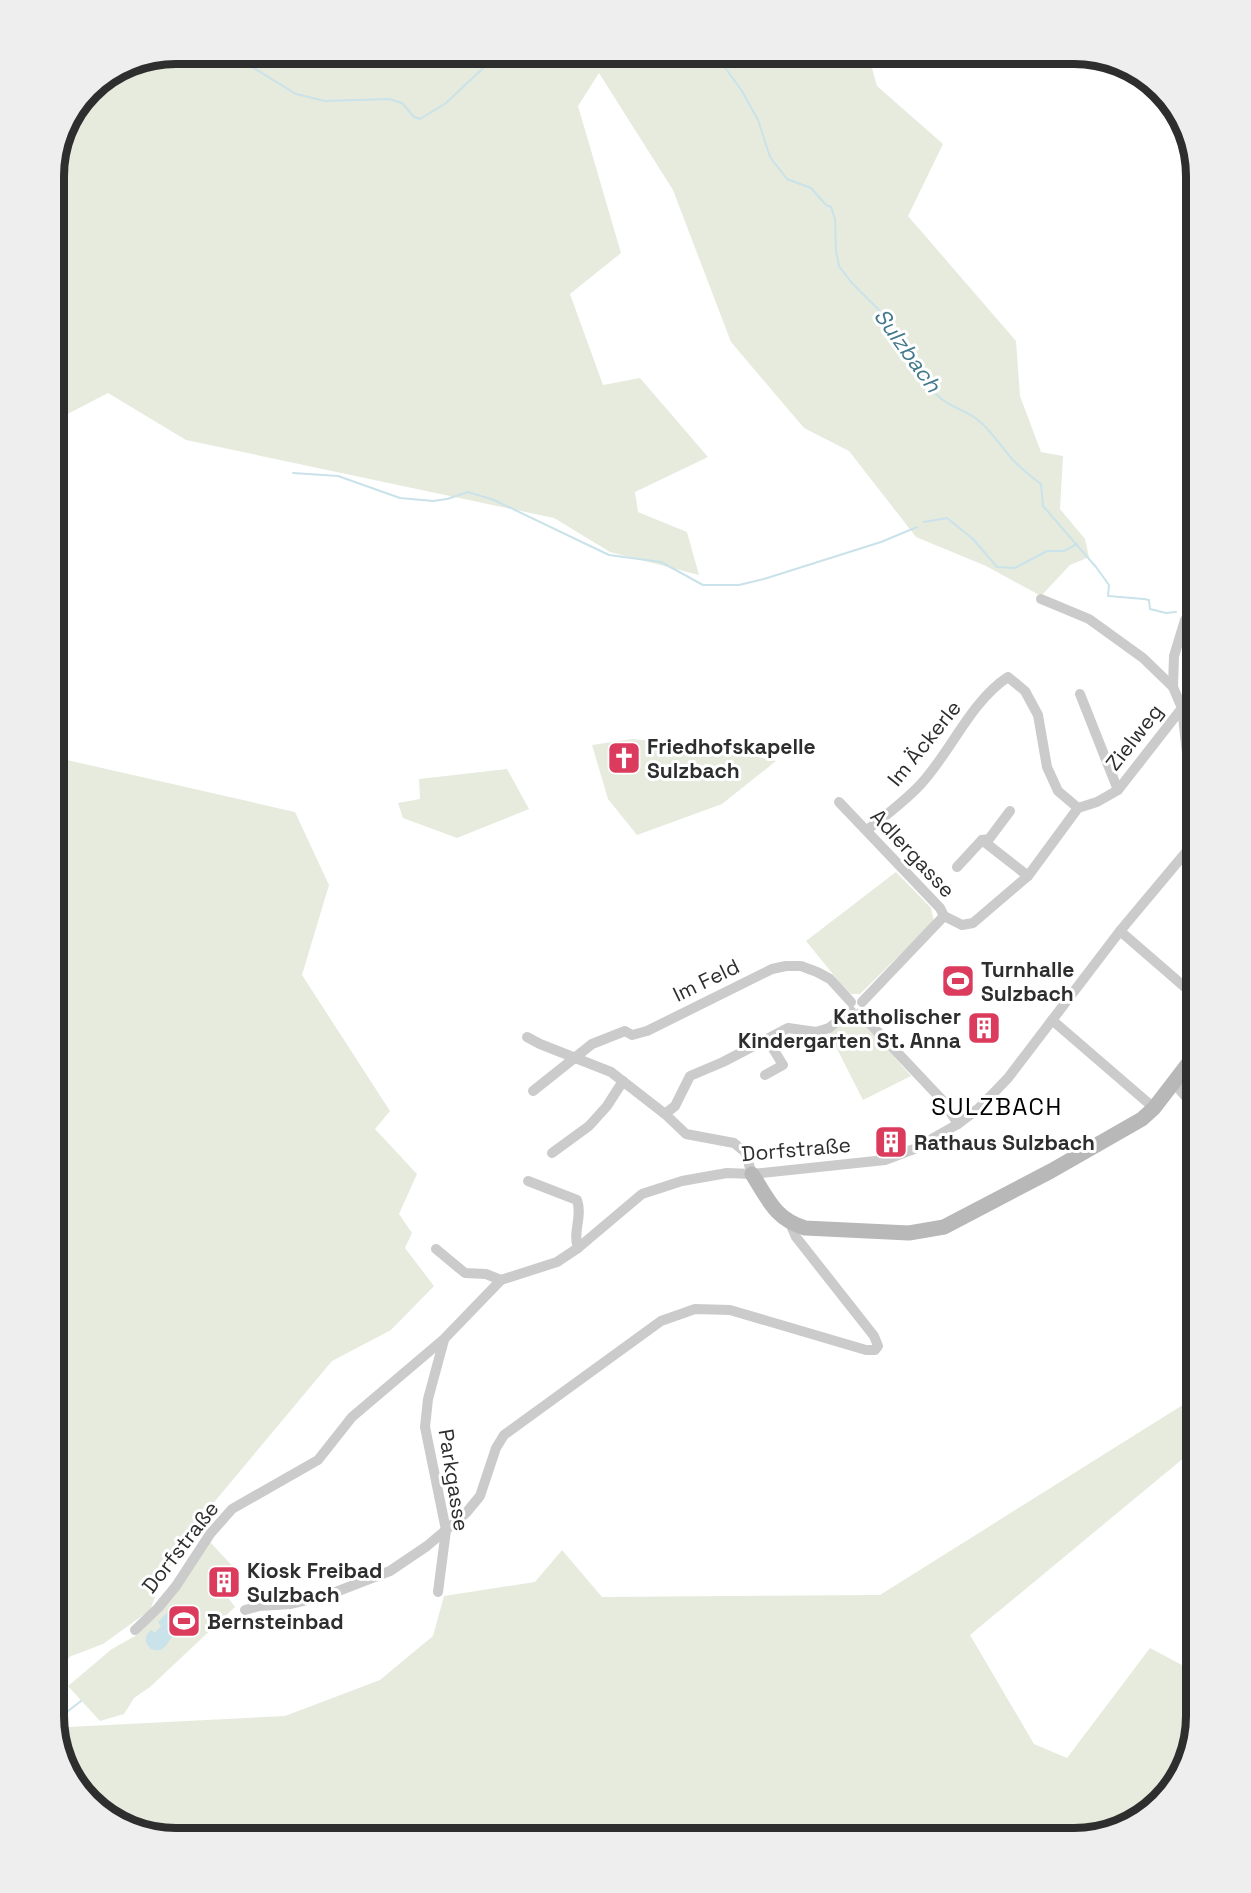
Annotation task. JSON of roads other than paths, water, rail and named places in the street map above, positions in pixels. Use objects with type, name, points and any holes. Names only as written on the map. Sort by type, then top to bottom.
[{"type":"street","points":[[1041,599],[1089,619],[1143,657],[1173,687],[1182,708],[1186,744]]},
{"type":"street","points":[[1173,687],[1174,656],[1185,620]]},
{"type":"street","name":"Im Äckerle","points":[[867,830],[921,784],[977,709],[998,684],[1008,677],[1025,691],[1038,715],[1047,767],[1058,791],[1078,808]]},
{"type":"street","name":"Zielweg","points":[[1080,694],[1118,790]]},
{"type":"street","name":"Zielweg","points":[[1078,808],[1097,802],[1118,790],[1182,708]]},
{"type":"street","name":"Adlergasse","points":[[839,802],[940,908],[944,916],[962,925],[973,923],[1028,876]]},
{"type":"street","points":[[982,840],[1028,876],[1078,808]]},
{"type":"street","points":[[957,867],[982,840],[989,839],[1010,811]]},
{"type":"street","name":"Dorfstraße","points":[[135,1630],[158,1608],[176,1586],[210,1534],[232,1509],[318,1460],[352,1417],[444,1340],[501,1280],[557,1262],[578,1248],[642,1194],[682,1181],[727,1173],[752,1174],[885,1160],[914,1149],[958,1124],[979,1108],[1008,1078],[1120,931],[1186,852]]},
{"type":"street","points":[[665,1114],[675,1106],[690,1076],[788,1028],[816,1032],[829,1029],[856,1007],[944,916]]},
{"type":"street","points":[[1120,931],[1186,989]]},
{"type":"street","name":"Im Feld","points":[[575,1057],[592,1044],[625,1030],[632,1035],[647,1030],[772,969],[786,966],[801,966],[830,979],[856,1007]]},
{"type":"street","points":[[856,1007],[944,1102],[958,1124]]},
{"type":"street","points":[[1052,1020],[1155,1108]]},
{"type":"street","points":[[527,1036],[540,1044],[611,1072],[665,1114],[686,1134],[734,1143],[746,1152],[752,1174],[778,1214],[790,1223],[805,1227],[889,1233],[909,1233],[944,1227],[1127,1130],[1155,1108],[1186,1067]]},
{"type":"street","points":[[765,1075],[783,1065],[767,1039]]},
{"type":"street","points":[[533,1091],[575,1057]]},
{"type":"street","points":[[552,1153],[590,1126],[607,1106],[623,1081]]},
{"type":"street","points":[[1174,1083],[1186,1097]]},
{"type":"street","points":[[528,1181],[577,1200],[580,1209],[575,1240],[578,1248]]},
{"type":"street","points":[[245,1610],[259,1606],[291,1604],[328,1595],[390,1571],[466,1513],[480,1496],[496,1448],[504,1435],[660,1321],[695,1309],[730,1310],[866,1350],[875,1350],[878,1346],[874,1336],[796,1237],[790,1223]]},
{"type":"street","points":[[436,1249],[465,1273],[486,1274],[501,1280]]},
{"type":"street","name":"Parkgasse","points":[[438,1592],[446,1530],[425,1427],[428,1399],[444,1340]]},
{"type":"water","points":[[173,1606],[190,1622],[162,1649],[151,1649],[146,1641],[147,1635],[151,1630],[155,1633],[161,1626],[158,1622]]},
{"type":"waterway","name":"Sulzbach","points":[[249,65],[296,94],[325,101],[389,99],[402,103],[414,117],[420,119],[446,103],[486,65]]},
{"type":"waterway","name":"Sulzbach","points":[[723,65],[742,91],[758,120],[770,157],[787,179],[811,188],[826,205],[831,207],[835,219],[839,266],[851,282],[884,315],[935,393],[945,402],[983,424],[1012,459],[1041,484],[1043,506],[1096,567],[1109,585],[1108,596],[1149,600],[1150,609],[1166,613],[1176,612]]},
{"type":"waterway","points":[[293,473],[338,476],[400,498],[433,501],[468,492],[494,500],[609,555],[661,562],[703,585],[739,585],[764,579],[881,542],[917,527]]},
{"type":"waterway","points":[[924,522],[947,518],[973,539],[997,567],[1015,568],[1047,551],[1064,551],[1077,544]]},
{"type":"waterway","points":[[64,1714],[81,1701]]},
{"type":"place","name":"Friedhofskapelle Sulzbach","points":[[624,758]]},
{"type":"place","name":"Turnhalle Sulzbach","points":[[958,981]]},
{"type":"place","name":"Katholischer Kindergarten St. Anna","points":[[984,1028]]},
{"type":"place","name":"Rathaus Sulzbach","points":[[891,1142]]},
{"type":"place","name":"Kiosk Freibad Sulzbach","points":[[224,1582]]},
{"type":"place","name":"Bernsteinbad","points":[[184,1621]]},
{"type":"district","name":"SULZBACH","points":[[997,1106]]}]
